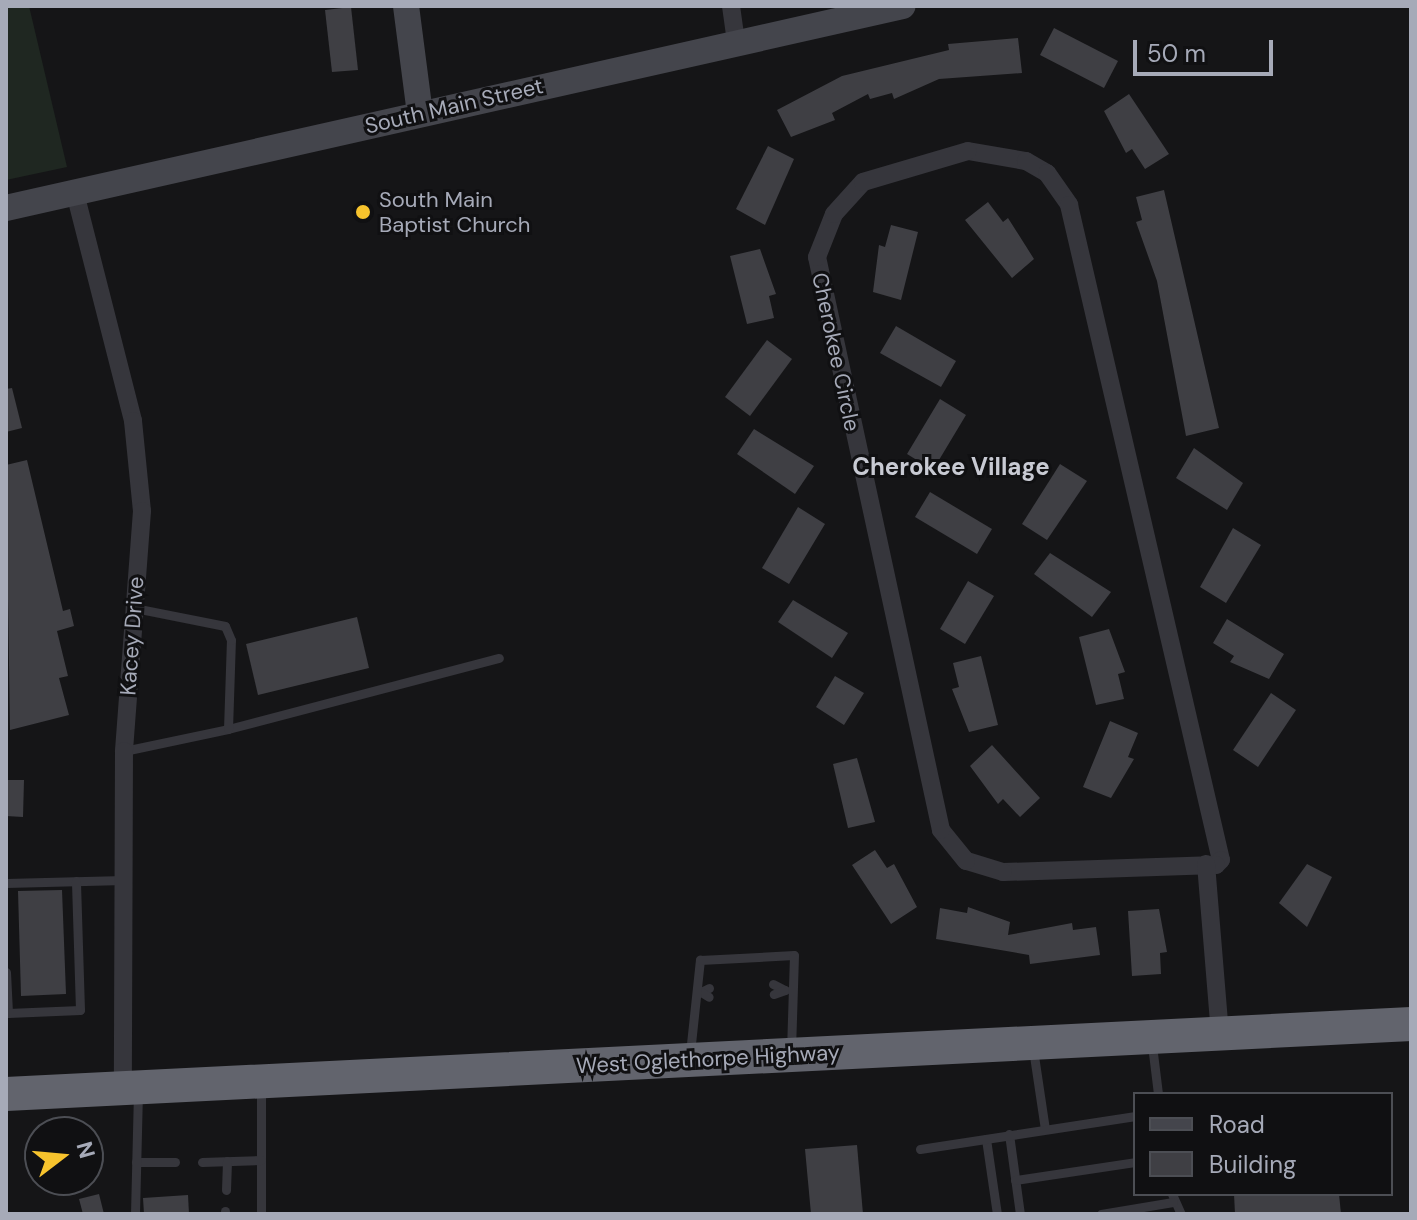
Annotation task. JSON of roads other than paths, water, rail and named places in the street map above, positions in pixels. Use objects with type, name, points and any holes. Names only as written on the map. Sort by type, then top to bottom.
[{"type":"highway","name":"West Oglethorpe Highway","points":[[6,1094],[1411,1024]]},
{"type":"street","points":[[406,6],[420,114]]},
{"type":"street","points":[[731,6],[736,43]]},
{"type":"street","name":"South Main Street","points":[[6,208],[903,6]]},
{"type":"street","name":"Cherokee Circle","points":[[968,151],[1026,161],[1047,173],[1069,205],[1221,860],[1206,864],[1003,872],[966,861],[941,830],[817,257],[834,214],[863,182],[968,151]]},
{"type":"street","name":"Kacey Drive","points":[[75,193],[133,421],[142,511],[124,751],[124,880],[131,1087]]},
{"type":"street","name":"Cherokee Circle","points":[[1206,864],[1220,1034]]},
{"type":"lane","points":[[134,608],[225,626],[231,640],[228,729]]},
{"type":"lane","points":[[124,751],[228,729],[499,658]]},
{"type":"lane","points":[[6,883],[124,880]]},
{"type":"lane","points":[[6,972],[8,1013],[80,1010],[76,881]]},
{"type":"lane","points":[[690,1060],[703,992],[700,960],[794,955],[790,989],[791,1055]]},
{"type":"lane","points":[[773,989],[790,989]]},
{"type":"lane","points":[[1151,1037],[1158,1092]]},
{"type":"lane","points":[[1032,1043],[1045,1129]]},
{"type":"lane","points":[[261,1081],[261,1214]]},
{"type":"lane","points":[[131,1087],[136,1162],[135,1214]]},
{"type":"lane","points":[[920,1149],[1133,1116]]},
{"type":"lane","points":[[1009,1134],[1020,1214]]},
{"type":"lane","points":[[986,1139],[997,1214]]},
{"type":"lane","points":[[202,1162],[261,1160]]},
{"type":"lane","points":[[226,1190],[227,1161]]},
{"type":"lane","points":[[136,1162],[175,1162]]},
{"type":"lane","points":[[1015,1180],[1133,1162]]},
{"type":"lane","points":[[1101,1214],[1147,1210],[1172,1198],[1181,1214]]},
{"type":"place","name":"South Main Baptist Church","points":[[363,212]]},
{"type":"district","name":"Cherokee Village","points":[[951,467]]}]
